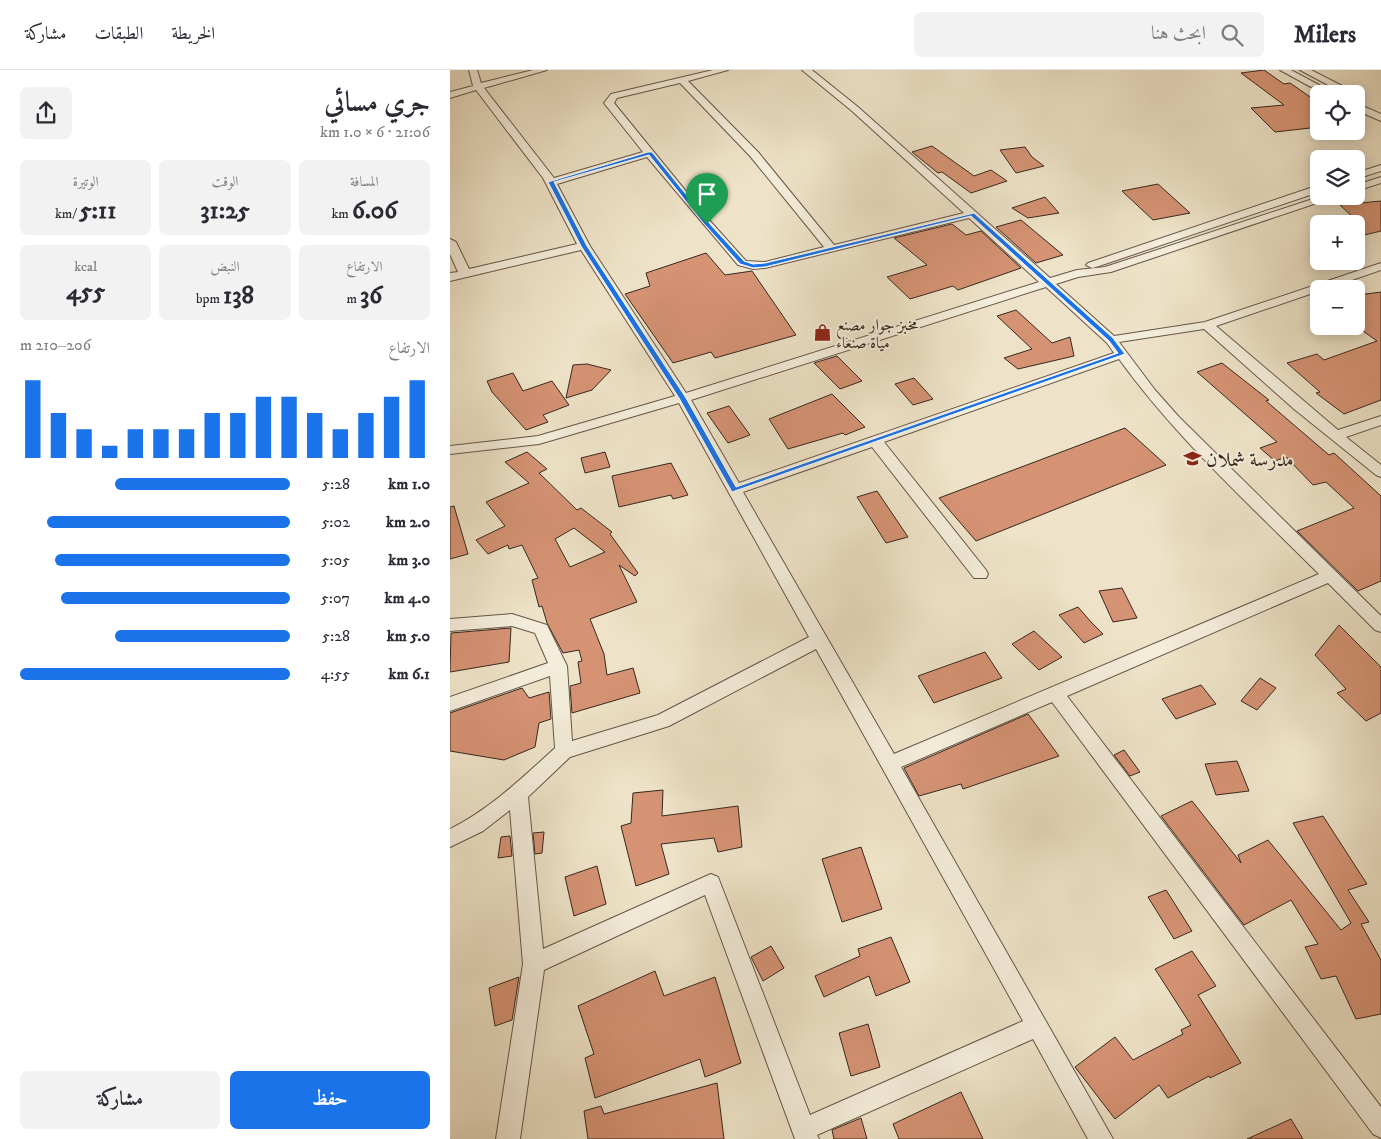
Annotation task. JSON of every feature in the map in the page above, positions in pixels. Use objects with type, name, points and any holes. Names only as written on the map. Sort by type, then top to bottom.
[{"type":"street","points":[[473,70],[478,88],[551,182],[584,246],[683,398],[1101,1139]]},
{"type":"street","points":[[450,95],[543,70]]},
{"type":"street","points":[[724,70],[614,96],[610,99],[609,103],[707,224],[742,262],[753,266],[765,265],[972,214]]},
{"type":"street","points":[[806,70],[856,109],[1111,340],[1150,393],[1174,420],[1381,626]]},
{"type":"street","points":[[1284,70],[1314,85]]},
{"type":"street","points":[[1304,70],[1335,85]]},
{"type":"street","points":[[682,80],[754,154],[832,249]]},
{"type":"street","points":[[1365,100],[1381,108]]},
{"type":"street","points":[[1365,110],[1381,118]]},
{"type":"street","points":[[551,182],[650,153]]},
{"type":"street","points":[[1365,173],[1381,168]]},
{"type":"street","points":[[1365,185],[1381,180]]},
{"type":"street","points":[[1077,274],[1104,260],[1310,191]]},
{"type":"street","points":[[450,450],[539,440],[683,398],[924,320],[1077,274],[1107,270],[1310,204]]},
{"type":"street","points":[[450,242],[465,274]]},
{"type":"street","points":[[450,277],[584,246]]},
{"type":"street","points":[[1111,340],[1207,325],[1381,266]]},
{"type":"street","points":[[1207,325],[1299,406],[1381,472]]},
{"type":"street","points":[[734,490],[876,442],[1122,354]]},
{"type":"street","points":[[1336,436],[1381,420]]},
{"type":"street","points":[[876,442],[980,574]]},
{"type":"street","points":[[889,764],[1329,576]]},
{"type":"street","points":[[450,625],[512,620],[541,629],[558,666],[564,751]]},
{"type":"street","points":[[450,838],[476,825],[518,794],[564,751],[663,721],[818,640]]},
{"type":"street","points":[[450,704],[558,666]]},
{"type":"street","points":[[1055,693],[1381,1126]]},
{"type":"street","points":[[508,1139],[534,964],[529,894],[518,794]]},
{"type":"street","points":[[534,964],[711,883],[805,1134],[1037,1026]]},
{"type":"building","points":[[1264,70],[1284,84],[1290,83],[1310,97],[1310,128],[1275,132],[1251,108],[1284,105],[1241,73]]},
{"type":"building","points":[[932,146],[974,176],[991,170],[1007,181],[971,193],[942,172],[938,173],[912,152]]},
{"type":"building","points":[[1025,147],[1032,157],[1044,166],[1016,173],[1000,150]]},
{"type":"building","points":[[1158,184],[1190,213],[1153,220],[1122,191]]},
{"type":"building","points":[[1045,197],[1059,213],[1028,218],[1012,208]]},
{"type":"building","points":[[1381,201],[1381,231],[1365,235],[1365,215],[1351,215],[1340,205],[1365,205],[1365,203]]},
{"type":"building","points":[[1021,220],[1063,255],[1036,263],[996,227]]},
{"type":"building","points":[[952,224],[966,235],[981,231],[1021,268],[958,290],[953,286],[910,299],[887,277],[927,265],[894,238]]},
{"type":"building","points":[[706,253],[725,275],[752,271],[796,335],[715,358],[711,352],[673,363],[625,294],[650,286],[646,273]]},
{"type":"building","points":[[1381,292],[1381,400],[1344,414],[1316,393],[1320,392],[1287,363],[1317,354],[1324,360],[1377,341],[1365,332],[1365,294]]},
{"type":"building","points":[[1016,310],[1052,343],[1070,337],[1074,356],[1018,369],[1004,358],[1032,349],[997,316]]},
{"type":"building","points":[[837,356],[862,381],[840,389],[814,363]]},
{"type":"building","points":[[1222,363],[1269,400],[1266,401],[1329,455],[1334,453],[1381,496],[1381,581],[1358,591],[1297,531],[1354,508],[1326,482],[1313,485],[1286,457],[1275,461],[1260,448],[1277,442],[1197,372]]},
{"type":"building","points":[[587,364],[611,370],[592,390],[566,398],[573,365]]},
{"type":"building","points":[[513,373],[523,391],[552,381],[569,405],[543,415],[548,422],[526,430],[492,392],[487,381]]},
{"type":"building","points":[[914,378],[933,399],[913,405],[895,384]]},
{"type":"building","points":[[832,394],[865,427],[845,435],[843,433],[788,449],[769,419]]},
{"type":"building","points":[[729,406],[750,435],[728,443],[707,413]]},
{"type":"building","points":[[1125,428],[1166,465],[976,541],[939,498]]},
{"type":"building","points":[[527,452],[547,469],[539,473],[577,510],[581,508],[612,532],[610,534],[638,573],[635,576],[619,565],[637,602],[590,619],[604,654],[607,675],[633,668],[640,693],[572,713],[570,686],[581,683],[578,662],[582,661],[579,650],[563,653],[547,623],[542,606],[539,607],[532,580],[538,578],[522,545],[509,549],[508,545],[488,554],[476,540],[505,526],[486,502],[529,483],[505,462]],"holes":[[[574,528],[605,552],[570,567],[555,539]]]},
{"type":"building","points":[[605,452],[610,467],[585,473],[581,458]]},
{"type":"building","points":[[671,463],[688,495],[673,499],[671,495],[619,507],[612,476]]},
{"type":"building","points":[[877,491],[908,537],[886,543],[857,497]]},
{"type":"building","points":[[454,506],[468,554],[450,559],[450,507]]},
{"type":"building","points":[[1122,588],[1137,618],[1113,622],[1099,591]]},
{"type":"building","points":[[1078,607],[1103,634],[1084,643],[1059,615]]},
{"type":"building","points":[[1339,625],[1381,667],[1381,713],[1366,721],[1337,693],[1346,689],[1315,655]]},
{"type":"building","points":[[511,628],[509,662],[450,672],[451,633]]},
{"type":"building","points":[[1034,631],[1062,657],[1039,670],[1012,644]]},
{"type":"building","points":[[985,652],[1002,678],[934,703],[918,676]]},
{"type":"building","points":[[1260,678],[1276,688],[1257,710],[1241,701]]},
{"type":"building","points":[[1201,685],[1216,704],[1176,719],[1162,699]]},
{"type":"building","points":[[522,688],[529,698],[549,692],[551,719],[539,723],[535,747],[504,760],[450,751],[450,713]]},
{"type":"building","points":[[1028,714],[1059,756],[963,789],[961,784],[919,796],[904,768]]},
{"type":"building","points":[[1124,750],[1140,772],[1130,776],[1114,755]]},
{"type":"building","points":[[1237,761],[1249,791],[1216,795],[1205,764]]},
{"type":"building","points":[[663,790],[662,816],[738,806],[742,847],[718,852],[714,838],[661,844],[669,874],[636,886],[621,826],[631,823],[633,793]]},
{"type":"building","points":[[1192,801],[1241,863],[1238,855],[1268,840],[1341,930],[1351,923],[1293,823],[1323,816],[1367,884],[1348,890],[1369,922],[1361,924],[1381,960],[1381,1014],[1356,1019],[1336,976],[1321,979],[1305,947],[1318,944],[1291,900],[1244,925],[1161,816]]},
{"type":"building","points":[[544,832],[542,853],[535,854],[533,833]]},
{"type":"building","points":[[510,836],[512,856],[498,858],[501,837]]},
{"type":"building","points":[[861,847],[882,909],[842,922],[822,859]]},
{"type":"building","points":[[597,866],[606,904],[574,916],[565,877]]},
{"type":"building","points":[[1166,890],[1192,931],[1174,939],[1148,897]]},
{"type":"building","points":[[891,937],[910,982],[876,996],[869,976],[824,997],[815,976],[860,956],[858,949]]},
{"type":"building","points":[[771,946],[784,968],[763,981],[751,957]]},
{"type":"building","points":[[1192,951],[1216,986],[1198,995],[1241,1063],[1210,1078],[1209,1076],[1168,1098],[1159,1085],[1115,1119],[1075,1067],[1115,1037],[1133,1060],[1183,1034],[1181,1030],[1191,1025],[1155,969]]},
{"type":"building","points":[[655,971],[664,996],[715,977],[741,1063],[705,1077],[700,1059],[595,1098],[585,1058],[594,1054],[578,1006]]},
{"type":"building","points":[[519,977],[512,1020],[495,1026],[489,988]]},
{"type":"building","points":[[868,1024],[880,1067],[851,1076],[839,1033]]},
{"type":"building","points":[[717,1083],[724,1139],[588,1139],[584,1111],[601,1106],[604,1114]]},
{"type":"building","points":[[961,1092],[983,1139],[899,1139],[893,1124]]},
{"type":"building","points":[[861,1118],[867,1139],[834,1139],[832,1130]]},
{"type":"building","points":[[1291,1119],[1303,1139],[1247,1139]]},
{"type":"place","name":"مخبز جوار مصنع مياة صنعاء","points":[[822,333]]},
{"type":"place","name":"مدرسة شملان","points":[[1192,459]]},
{"type":"route","points":[[650,153],[707,224],[742,262],[753,266],[765,265],[972,214],[1111,340],[1122,354],[876,442],[734,490],[683,398],[584,246],[551,182],[650,153]]}]
